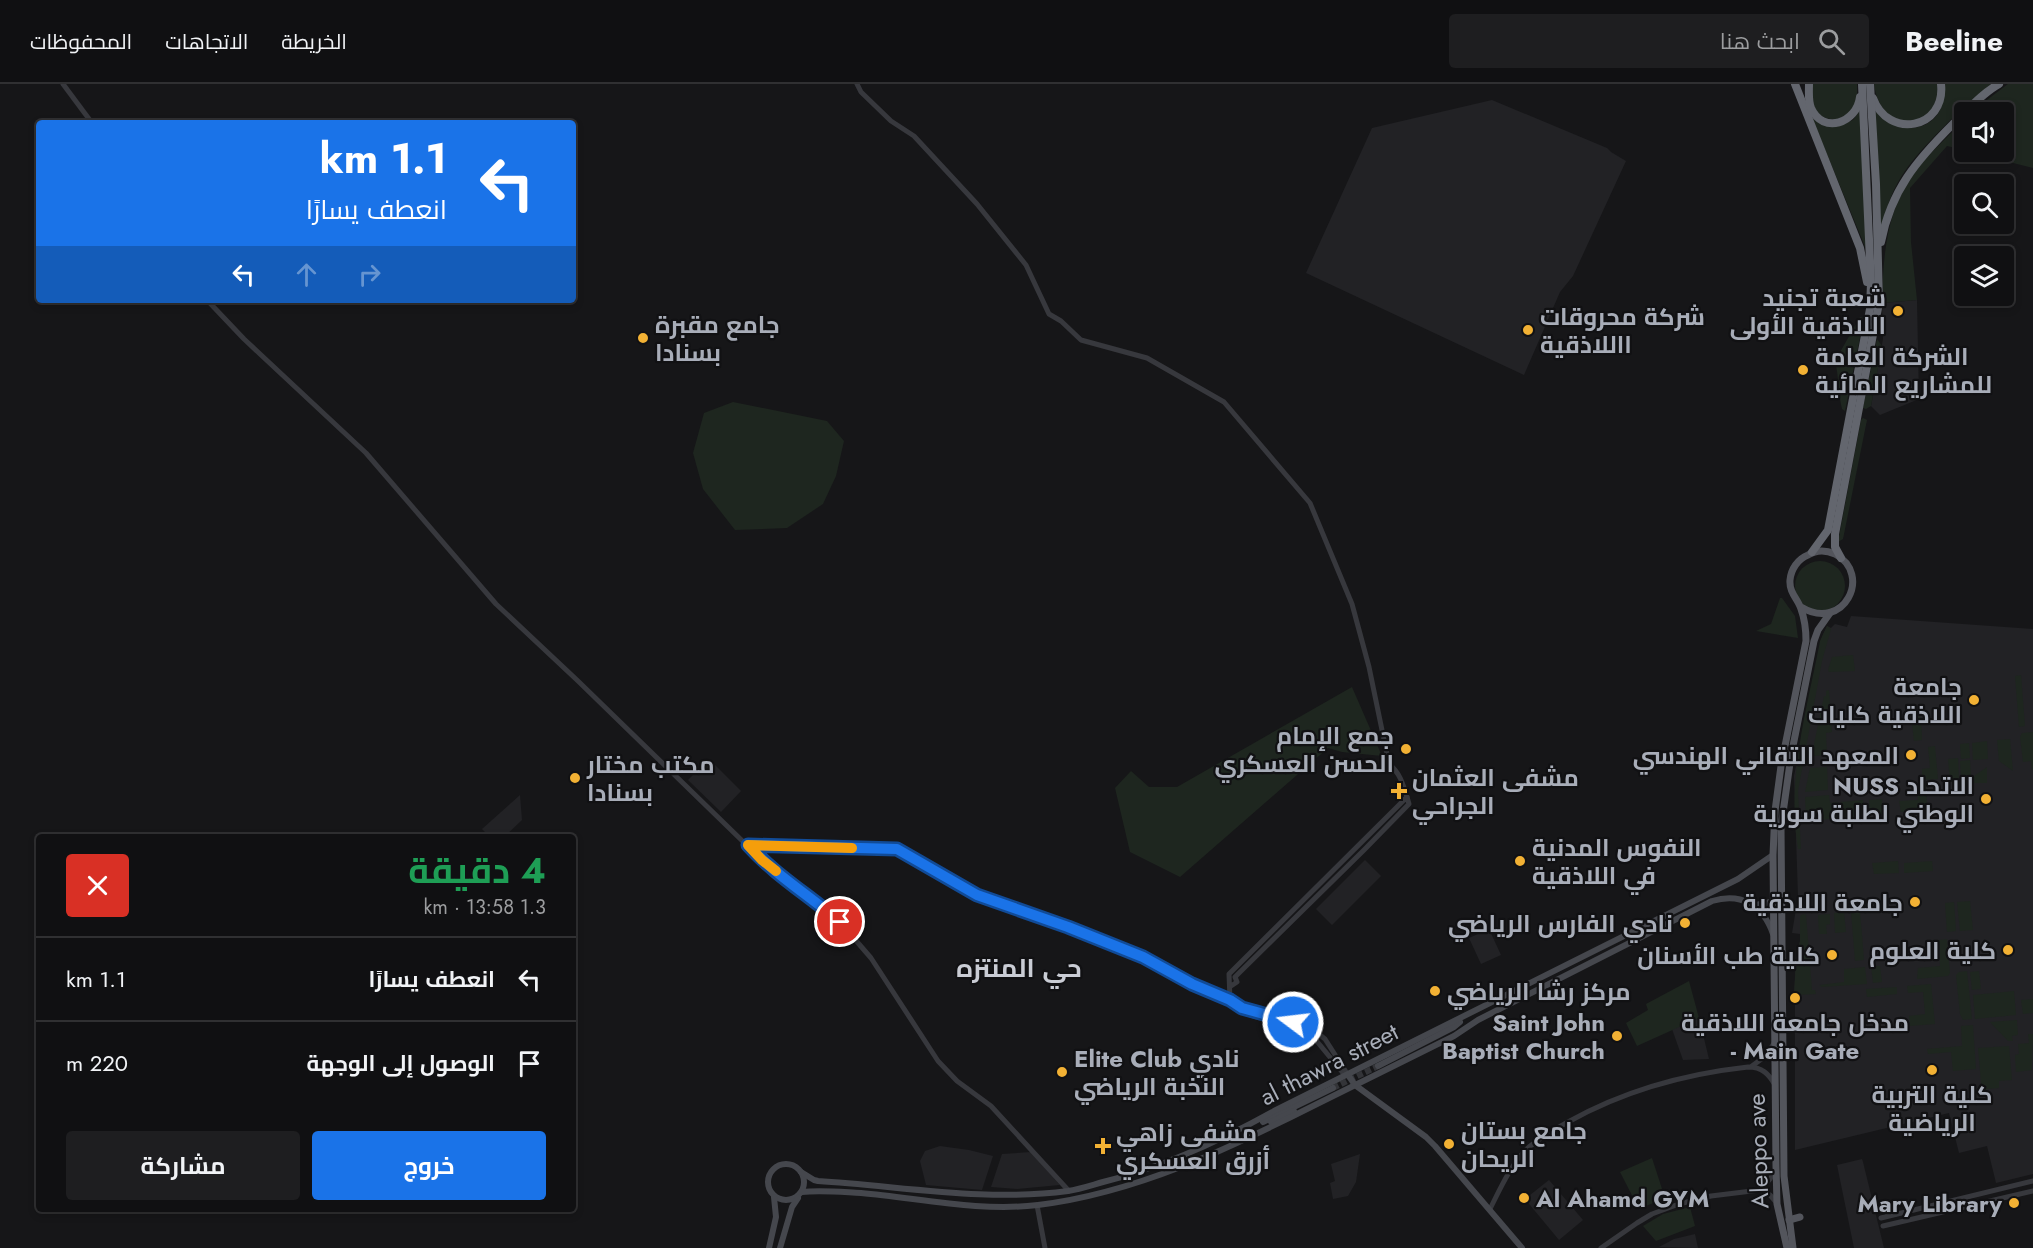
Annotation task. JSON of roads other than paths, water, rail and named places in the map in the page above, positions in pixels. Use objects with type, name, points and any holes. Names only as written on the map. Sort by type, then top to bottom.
[{"type":"highway","points":[[1795,84],[1860,248],[1870,309]]},
{"type":"highway","points":[[1809,84],[1809,102],[1812,109],[1823,120],[1834,123],[1846,120],[1855,112],[1866,84]]},
{"type":"highway","points":[[1812,552],[1828,530],[1870,309],[1866,84]]},
{"type":"highway","points":[[1866,84],[1875,105],[1882,114],[1891,121],[1907,125],[1922,121],[1934,112],[1941,98],[1941,84]]},
{"type":"highway","points":[[1866,84],[1880,270]]},
{"type":"highway","points":[[1841,558],[1835,547],[1835,534],[1880,303],[1881,241],[1887,216],[1906,176],[1926,151],[1974,104],[1999,84]]},
{"type":"main road","points":[[1812,552],[1830,552],[1841,558],[1848,565],[1852,574],[1851,594],[1846,603],[1830,613],[1820,614],[1801,607],[1790,589],[1790,579],[1797,562],[1812,552]]},
{"type":"main road","name":"Aleppo ave","points":[[1786,1230],[1777,1204],[1773,855],[1775,811],[1781,766],[1806,641],[1806,627],[1801,607]]},
{"type":"main road","name":"Aleppo ave","points":[[1786,1230],[1789,1220],[1784,1176],[1781,827],[1791,756],[1814,641],[1818,630],[1830,613]]},
{"type":"main road","name":"al thawra street","points":[[801,1172],[818,1181],[971,1194],[1010,1195],[1069,1191],[1156,1167],[1229,1136],[1340,1078],[1462,1019],[1738,879],[1773,855]]},
{"type":"main road","name":"al thawra street","points":[[800,1194],[836,1191],[969,1204],[1037,1205],[1128,1185],[1198,1161],[1238,1143],[1466,1029],[1488,1015],[1712,901],[1725,898],[1744,900],[1756,905],[1774,902],[1782,896]]},
{"type":"main road","points":[[1756,905],[1768,923],[1774,938]]},
{"type":"main road","points":[[1680,907],[1684,915]]},
{"type":"main road","points":[[1462,1019],[1456,1026],[1378,1067],[1457,1030],[1466,1029]]},
{"type":"main road","points":[[1365,1066],[1363,1074],[1370,1078]]},
{"type":"main road","points":[[1348,1075],[1355,1085],[1426,1137],[1490,1209],[1521,1248]]},
{"type":"main road","points":[[1340,1078],[1347,1083],[1346,1090]]},
{"type":"main road","points":[[1229,1136],[1333,1089],[1248,1134],[1238,1143]]},
{"type":"main road","points":[[769,1248],[776,1217],[774,1197],[768,1187],[768,1181],[772,1170],[777,1166],[787,1164],[796,1167],[801,1172],[804,1182],[792,1208],[780,1248]]},
{"type":"main road","points":[[774,1197],[784,1201],[794,1199],[800,1194]]},
{"type":"main road","points":[[1789,1220],[1800,1217]]},
{"type":"main road","points":[[1785,1248],[1786,1230]]},
{"type":"main road","points":[[1786,1230],[1794,1248]]},
{"type":"street","points":[[63,84],[90,120]]},
{"type":"street","points":[[857,84],[861,92],[891,121],[914,136],[977,204],[1026,265],[1048,314],[1081,339],[1147,358],[1224,402],[1310,503],[1352,604],[1369,667],[1389,764],[1402,780],[1408,804],[1235,977],[1237,982],[1231,986],[1230,1000]]},
{"type":"street","points":[[210,303],[244,339],[366,453],[496,604],[762,860],[840,922],[870,958],[938,1061],[957,1081],[991,1106],[1069,1191]]},
{"type":"street","points":[[748,845],[897,849],[977,895],[1068,927],[1135,954],[1192,984],[1230,1000],[1236,1006],[1316,1031],[1325,1039],[1348,1075]]},
{"type":"street","points":[[1749,1067],[1767,1055],[1776,1039]]},
{"type":"street","points":[[1490,1209],[1515,1165],[1528,1148],[1587,1112],[1642,1088],[1693,1075],[1749,1067],[1765,1072],[1776,1086]]},
{"type":"street","points":[[1760,1190],[1770,1179],[1776,1166]]},
{"type":"street","points":[[1881,1218],[2033,1181]]},
{"type":"street","points":[[1600,1248],[1636,1223],[1671,1206],[1711,1196],[1760,1190],[1770,1195],[1777,1204]]},
{"type":"street","points":[[1883,1226],[2033,1191]]},
{"type":"street","points":[[1037,1205],[1045,1248]]},
{"type":"tunnel","points":[[1333,1088],[1378,1066]]},
{"type":"place","name":"شعبة تجنيد اللاذقية الأولى","points":[[1898,311]]},
{"type":"place","name":"شركة محروقات االلاذقية","points":[[1528,330]]},
{"type":"place","name":"جامع مقبرة بسنادا","points":[[643,338]]},
{"type":"place","name":"الشركة العامة للمشاريع المائية","points":[[1803,370]]},
{"type":"place","name":"جامعة اللاذقية كليات","points":[[1974,700]]},
{"type":"place","name":"جمع الإمام الحسن العسكري","points":[[1406,749]]},
{"type":"place","name":"المعهد التقاني الهندسي","points":[[1911,755]]},
{"type":"place","name":"مكتب مختار بسنادا","points":[[575,778]]},
{"type":"place","name":"مشفى العثمان الجراحي","points":[[1399,791]]},
{"type":"place","name":"NUSS الاتحاد الوطني لطلبة سورية","points":[[1986,799]]},
{"type":"place","name":"النفوس المدنية في اللاذقية","points":[[1520,861]]},
{"type":"place","name":"جامعة اللاذقية","points":[[1915,902]]},
{"type":"place","name":"نادي الفارس الرياضي","points":[[1685,923]]},
{"type":"place","name":"كلية العلوم","points":[[2008,950]]},
{"type":"place","name":"كلية طب الأسنان","points":[[1832,955]]},
{"type":"place","name":"مركز رشا الرياضي","points":[[1435,991]]},
{"type":"place","name":"مدخل جامعة اللاذقية - Main Gate","points":[[1795,998]]},
{"type":"place","name":"Saint John Baptist Church","points":[[1617,1036]]},
{"type":"place","name":"كلية التربية الرياضية","points":[[1932,1070]]},
{"type":"place","name":"Elite Club نادي النخبة الرياضي","points":[[1062,1072]]},
{"type":"place","name":"جامع بستان الريحان","points":[[1449,1144]]},
{"type":"place","name":"مشفى زاهي أزرق العسكري","points":[[1103,1146]]},
{"type":"place","name":"Al Ahamd GYM","points":[[1524,1198]]},
{"type":"place","name":"Mary Library","points":[[2014,1203]]},
{"type":"district","name":"حي المنتزه","points":[[1019,968]]}]
